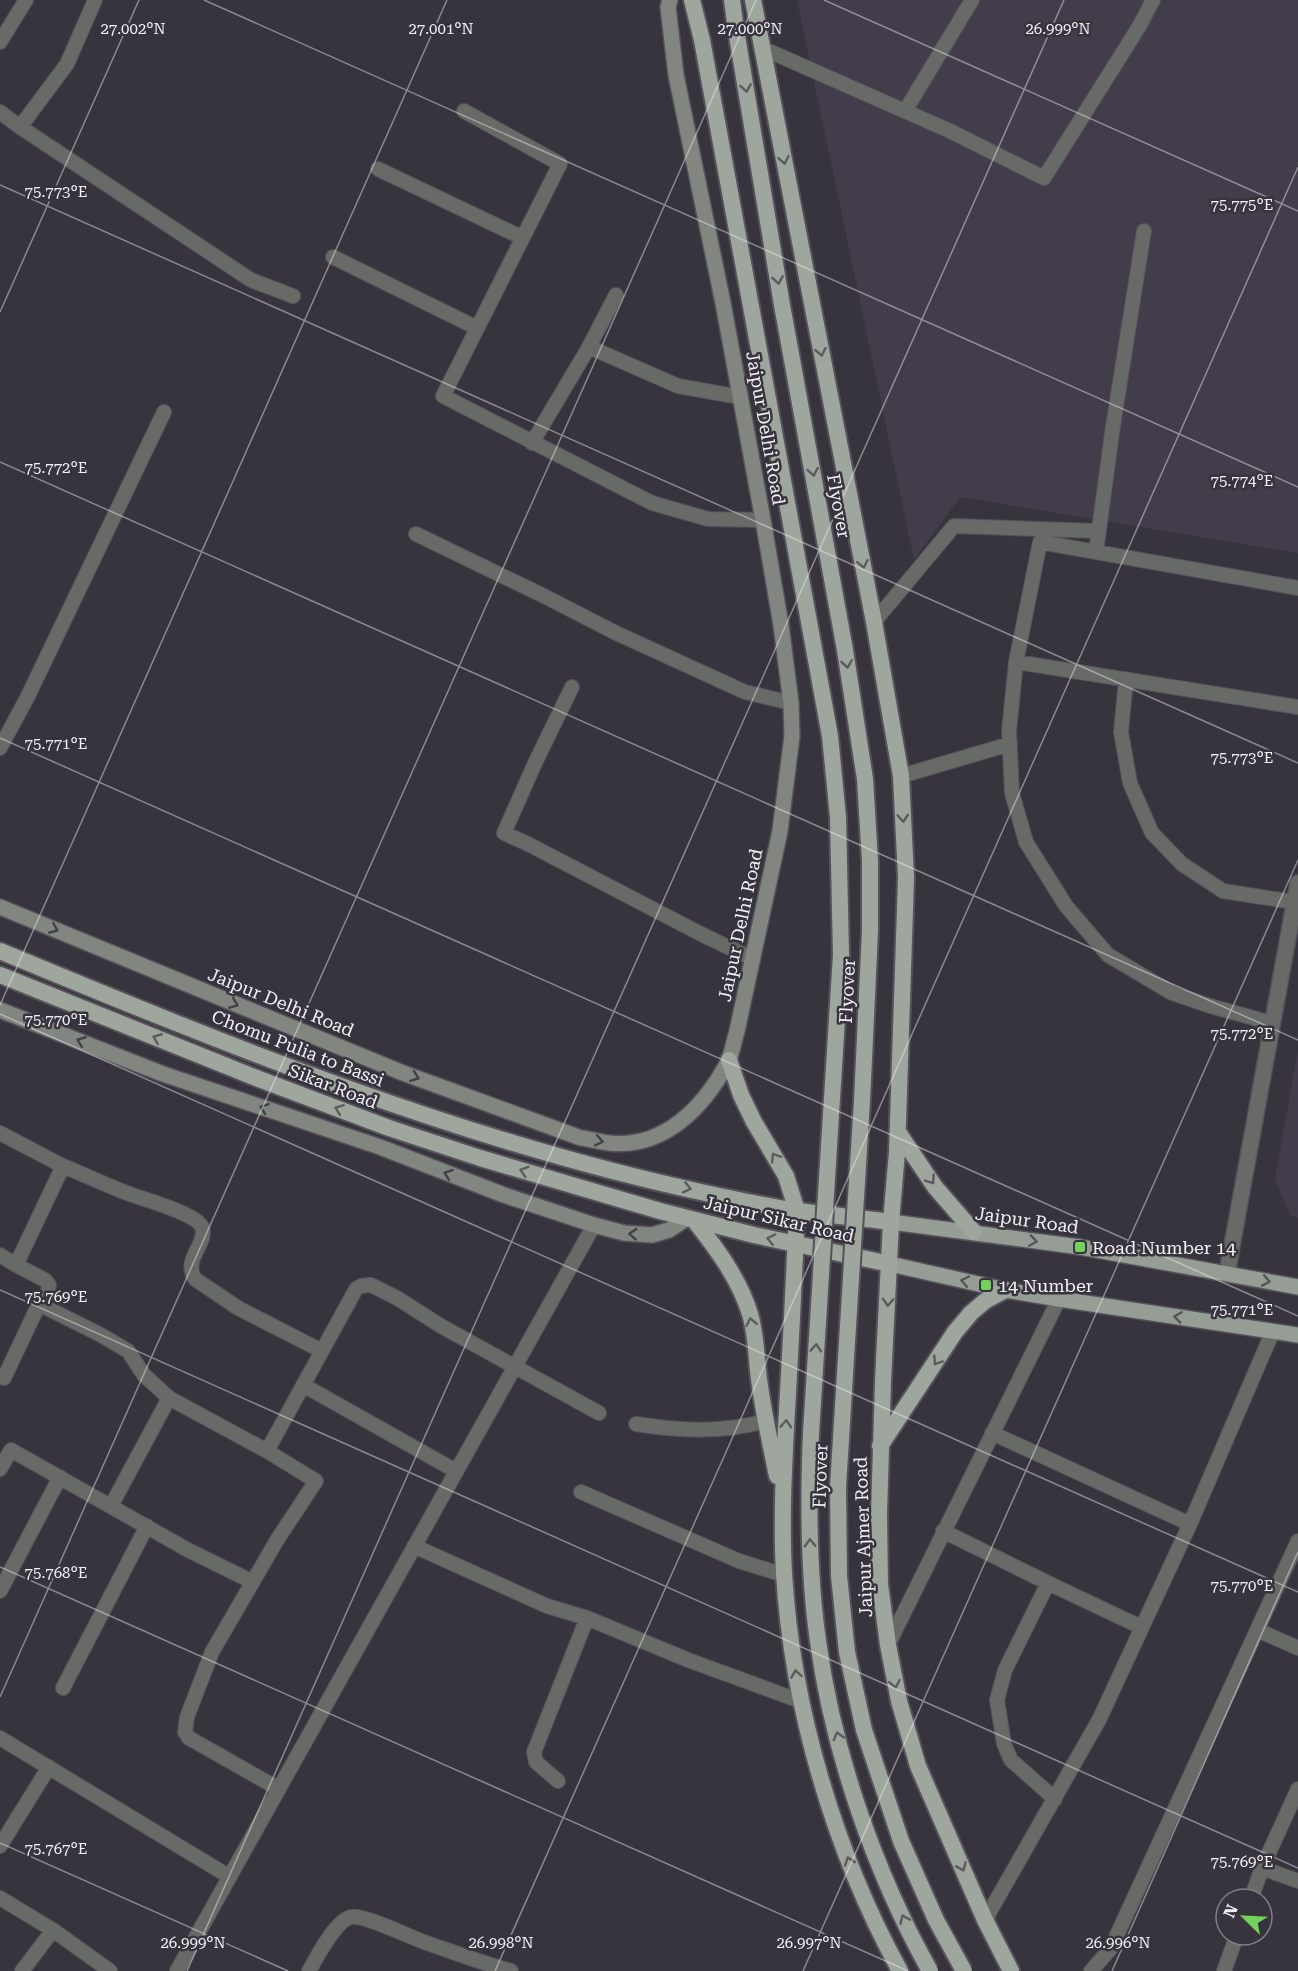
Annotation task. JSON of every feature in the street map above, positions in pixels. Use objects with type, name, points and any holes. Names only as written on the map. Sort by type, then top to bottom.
[{"type":"highway","name":"Flyover","points":[[692,0],[702,40],[825,703],[838,817],[841,955],[808,1502],[810,1571],[818,1642],[831,1712],[852,1787],[874,1852],[914,1942],[930,1971]]},
{"type":"highway","name":"Flyover","points":[[732,0],[782,305],[845,650],[865,779],[870,861],[870,932],[838,1487],[839,1576],[847,1652],[864,1730],[881,1785],[936,1920],[964,1971]]},
{"type":"highway","name":"Jaipur Ajmer Road","points":[[753,0],[874,622],[901,777],[906,878],[898,1132],[891,1222],[880,1447],[880,1584],[888,1645],[899,1701],[918,1766],[985,1920],[1011,1971]]},
{"type":"highway","name":"Chomu Pulia to Bassi","points":[[0,951],[367,1096],[477,1132],[709,1194],[797,1211],[891,1222]]},
{"type":"highway","name":"Sikar Road","points":[[0,975],[389,1128],[480,1158],[660,1211]]},
{"type":"highway","points":[[729,1060],[741,1095],[754,1122],[786,1176],[797,1211],[782,1503],[784,1575],[800,1701],[823,1787],[855,1878],[900,1971]]},
{"type":"highway","points":[[898,1132],[935,1188],[974,1232]]},
{"type":"highway","name":"Jaipur Sikar Road","points":[[660,1211],[890,1264]]},
{"type":"highway","points":[[690,1219],[726,1262],[750,1313],[759,1384],[782,1503]]},
{"type":"highway","points":[[880,1447],[955,1332],[985,1301],[1005,1290]]},
{"type":"main road","name":"Jaipur Delhi Road","points":[[0,907],[403,1073],[581,1138],[610,1144],[636,1142],[661,1135],[683,1121],[707,1095],[729,1060],[753,959],[780,831],[792,736],[791,703],[781,625],[763,520],[721,292],[676,75],[668,7],[670,0]]},
{"type":"main road","points":[[0,1010],[164,1074],[380,1147],[504,1195],[594,1225],[624,1233],[652,1234],[669,1230],[690,1219]]},
{"type":"main road","name":"Jaipur Road","points":[[891,1222],[1080,1247],[1298,1287]]},
{"type":"main road","points":[[890,1264],[1005,1290],[1298,1335]]},
{"type":"street","points":[[0,42],[26,0]]},
{"type":"street","points":[[20,127],[67,64],[95,0]]},
{"type":"street","points":[[905,111],[972,0]]},
{"type":"street","points":[[762,48],[905,111],[1044,178],[1140,25],[1153,0]]},
{"type":"street","points":[[464,111],[560,164],[521,237],[443,396],[652,503],[708,519],[763,520]]},
{"type":"street","points":[[0,112],[251,280],[293,296]]},
{"type":"street","points":[[378,169],[521,237]]},
{"type":"street","points":[[1096,552],[1144,231]]},
{"type":"street","points":[[333,257],[477,328]]},
{"type":"street","points":[[532,443],[589,347],[616,295]]},
{"type":"street","points":[[589,347],[678,386],[740,397]]},
{"type":"street","points":[[0,748],[27,698],[164,412]]},
{"type":"street","points":[[874,622],[954,526],[1098,531]]},
{"type":"street","points":[[416,534],[616,633],[735,688],[791,703]]},
{"type":"street","points":[[1272,1023],[1172,993],[1108,955],[1066,906],[1026,842],[1012,793],[1009,731],[1016,662],[1040,542],[1298,588]]},
{"type":"street","points":[[1016,662],[1298,707]]},
{"type":"street","points":[[1126,679],[1120,732],[1130,783],[1152,833],[1182,864],[1223,891],[1294,902]]},
{"type":"street","points":[[572,687],[504,833],[753,959]]},
{"type":"street","points":[[901,777],[1010,744]]},
{"type":"street","points":[[1227,1273],[1298,883]]},
{"type":"street","points":[[0,1133],[63,1166],[129,1194],[174,1209],[197,1221],[203,1234],[191,1263],[191,1273],[195,1279],[238,1308],[322,1350]]},
{"type":"street","points":[[16,1265],[63,1166]]},
{"type":"street","points":[[177,1971],[594,1225]]},
{"type":"street","points":[[0,1255],[45,1280],[49,1285],[48,1292],[39,1305],[4,1378]]},
{"type":"street","points":[[267,1451],[356,1289],[362,1286],[371,1286],[397,1298],[450,1332],[599,1413]]},
{"type":"street","points":[[888,1645],[1059,1299]]},
{"type":"street","points":[[39,1305],[101,1335],[128,1351],[144,1375],[169,1398],[267,1451],[316,1481],[212,1652],[187,1717],[185,1732],[189,1738],[279,1789]]},
{"type":"street","points":[[985,1920],[1100,1720],[1190,1524],[1273,1331]]},
{"type":"street","points":[[303,1385],[456,1471]]},
{"type":"street","points":[[111,1506],[169,1398]]},
{"type":"street","points":[[636,1424],[701,1431],[743,1427],[766,1420]]},
{"type":"street","points":[[992,1433],[1190,1524]]},
{"type":"street","points":[[0,1469],[11,1450],[188,1550],[253,1582]]},
{"type":"street","points":[[0,1591],[60,1477]]},
{"type":"street","points":[[581,1492],[739,1561],[784,1575]]},
{"type":"street","points":[[63,1688],[147,1526]]},
{"type":"street","points":[[944,1531],[1141,1627]]},
{"type":"street","points":[[1091,1971],[1111,1948],[1298,1541]]},
{"type":"street","points":[[414,1546],[547,1606],[587,1618],[688,1660],[800,1701]]},
{"type":"street","points":[[1048,1583],[1005,1670],[998,1700],[1004,1744],[1011,1760],[1055,1799]]},
{"type":"street","points":[[558,1781],[536,1762],[534,1752],[587,1618]]},
{"type":"street","points":[[1257,1630],[1298,1647]]},
{"type":"street","points":[[0,1738],[230,1877]]},
{"type":"street","points":[[0,1846],[49,1767]]},
{"type":"street","points":[[1255,1887],[1298,1789]]},
{"type":"street","points":[[1262,1868],[1298,1881]]},
{"type":"street","points":[[0,1898],[53,1930],[110,1971]]},
{"type":"street","points":[[309,1971],[341,1922],[351,1917],[362,1918],[424,1942],[512,1971]]},
{"type":"street","points":[[22,1971],[53,1930]]},
{"type":"street","points":[[1224,1971],[1233,1947]]},
{"type":"shaded area","points":[[797,0],[1298,0],[1298,553],[960,497],[914,560]]},
{"type":"shaded area","points":[[1298,1049],[1298,1218],[1290,1216],[1275,1179]]},
{"type":"place","name":"Road Number 14","points":[[1080,1247]]},
{"type":"place","name":"14 Number","points":[[986,1285]]}]
